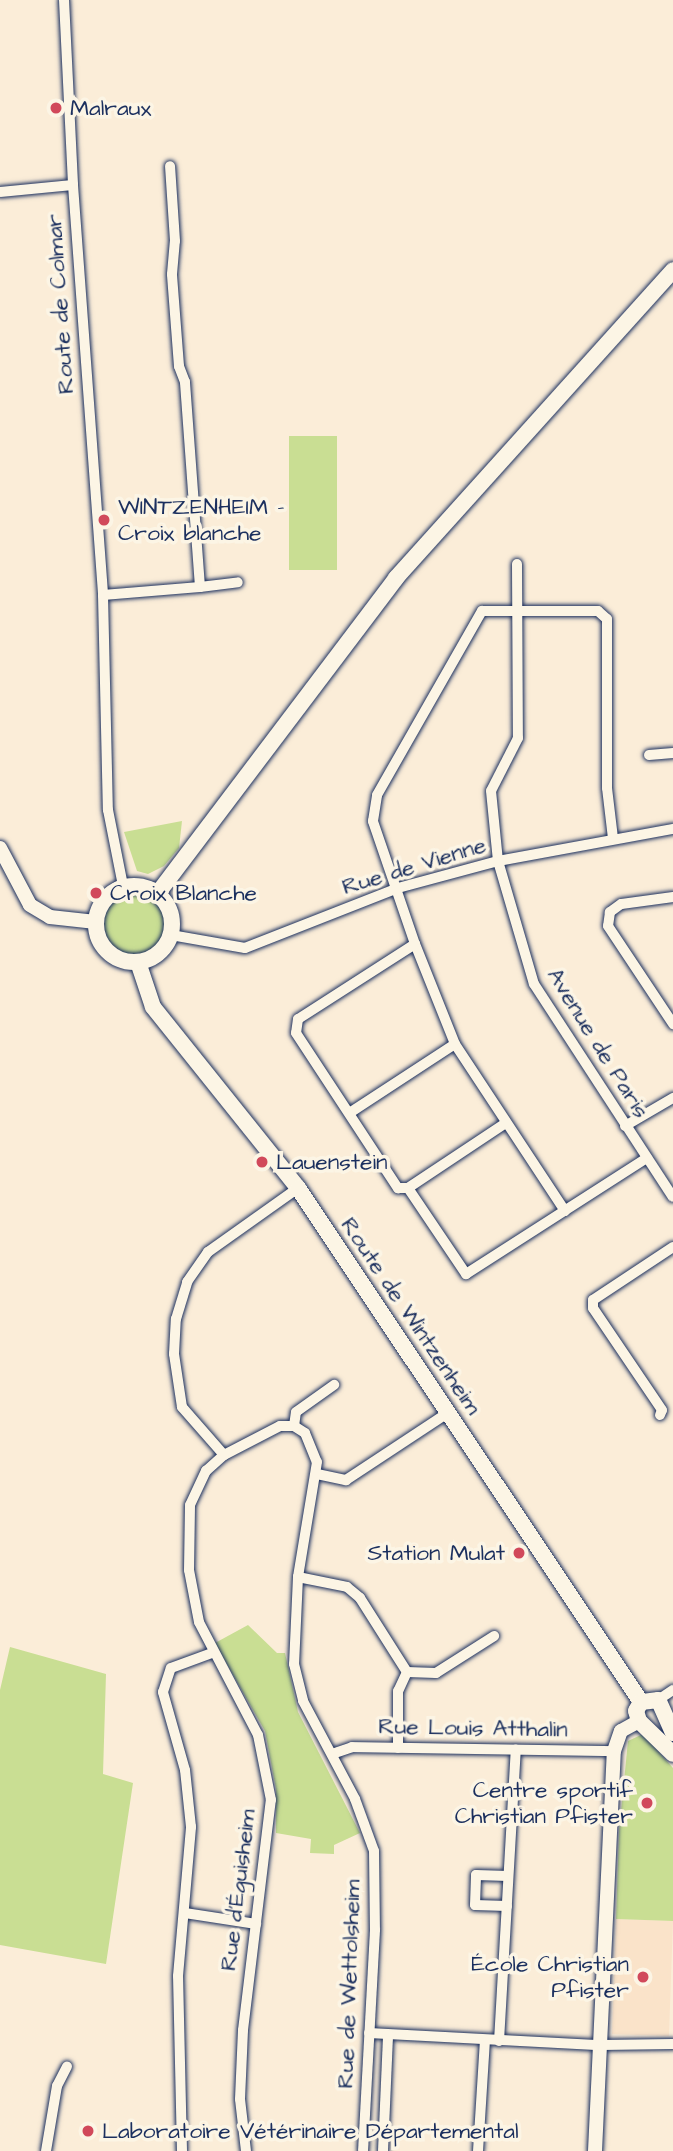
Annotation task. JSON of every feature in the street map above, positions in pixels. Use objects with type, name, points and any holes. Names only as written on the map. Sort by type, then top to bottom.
[{"type":"main road","points":[[158,893],[397,578],[673,270]]},
{"type":"main road","points":[[142,886],[158,893],[169,905],[172,935],[163,950],[138,962],[119,960],[106,950],[96,922],[101,904],[123,887],[142,886]]},
{"type":"main road","name":"Route de Wintzenheim","points":[[138,962],[153,1007],[298,1188],[641,1702]]},
{"type":"main road","points":[[665,1706],[641,1702],[636,1711],[641,1723],[673,1754]]},
{"type":"main road","points":[[641,1723],[657,1725],[665,1706]]},
{"type":"main road","points":[[665,1706],[673,1733]]},
{"type":"street","name":"Route de Colmar","points":[[64,0],[73,185],[103,600]]},
{"type":"street","points":[[170,166],[175,241],[172,274],[179,366],[185,382],[200,587]]},
{"type":"street","points":[[0,192],[73,185]]},
{"type":"street","name":"Avenue de Paris","points":[[517,564],[518,738],[491,791],[498,861],[534,984],[673,1197]]},
{"type":"street","points":[[123,887],[108,810],[103,600],[238,582]]},
{"type":"street","points":[[565,1211],[455,1044],[415,944],[373,821],[377,795],[482,611],[598,611],[607,619],[607,788],[613,838]]},
{"type":"street","points":[[649,755],[673,753]]},
{"type":"street","name":"Rue de Vienne","points":[[172,935],[244,948],[398,888],[498,861],[673,829]]},
{"type":"street","points":[[0,848],[30,905],[50,917],[96,922]]},
{"type":"street","points":[[673,897],[621,904],[611,912],[608,926],[668,1004],[673,1024]]},
{"type":"street","points":[[415,944],[298,1019],[296,1033],[351,1112],[398,1188],[408,1188],[506,1122]]},
{"type":"street","points":[[351,1112],[455,1044]]},
{"type":"street","points":[[625,1126],[673,1098]]},
{"type":"street","points":[[408,1188],[466,1275],[646,1158]]},
{"type":"street","points":[[298,1188],[208,1252],[187,1282],[176,1320],[175,1384],[182,1407],[224,1455],[280,1426],[294,1426],[296,1412],[334,1385]]},
{"type":"street","points":[[660,1415],[662,1410],[593,1308],[593,1300],[673,1247]]},
{"type":"street","points":[[317,1474],[346,1480],[449,1412]]},
{"type":"street","name":"Rue de Wettolsheim","points":[[294,1426],[305,1433],[313,1449],[317,1474],[298,1577],[294,1664],[303,1701],[332,1754],[374,1851],[376,1893],[363,2151]]},
{"type":"street","name":"Rue d'Éguisheim","points":[[224,1455],[206,1471],[190,1505],[189,1570],[198,1622],[212,1653],[258,1735],[267,1770],[270,1827],[256,1924],[240,2099],[246,2151]]},
{"type":"street","points":[[298,1577],[347,1587],[360,1598],[407,1672]]},
{"type":"street","points":[[407,1672],[436,1673],[494,1636]]},
{"type":"street","points":[[182,2151],[178,1976],[191,1827],[185,1770],[166,1712],[164,1679],[171,1668],[212,1653]]},
{"type":"street","points":[[398,1748],[398,1690],[407,1672]]},
{"type":"street","points":[[665,1706],[673,1690]]},
{"type":"street","points":[[595,2151],[614,1751],[621,1731],[641,1723]]},
{"type":"street","name":"Rue Louis Atthalin","points":[[332,1754],[352,1747],[614,1751]]},
{"type":"street","points":[[499,2041],[516,1749]]},
{"type":"street","points":[[507,1906],[475,1905],[476,1875],[509,1876]]},
{"type":"street","points":[[185,1913],[256,1924]]},
{"type":"street","points":[[369,2033],[601,2045],[673,2044]]},
{"type":"street","name":"Rue de Wettolsheim","points":[[383,2151],[388,2035]]},
{"type":"street","points":[[478,2151],[485,2040]]},
{"type":"street","points":[[46,2151],[57,2086],[67,2066]]},
{"type":"shaded area","name":"École Christian Pfister","points":[[616,1919],[673,1921],[669,2036],[612,2034]]},
{"type":"green space","points":[[289,436],[337,436],[337,570],[289,570]]},
{"type":"green space","points":[[182,821],[179,848],[164,866],[148,874],[137,871],[124,832]]},
{"type":"green space","points":[[135,893],[147,895],[157,902],[164,912],[164,936],[157,946],[147,953],[135,955],[123,953],[113,946],[106,936],[104,924],[106,912],[113,902],[123,895]]},
{"type":"green space","points":[[248,1625],[277,1653],[285,1653],[298,1712],[360,1833],[334,1845],[334,1854],[310,1853],[311,1839],[276,1833],[276,1789],[265,1731],[215,1643]]},
{"type":"green space","points":[[10,1647],[106,1674],[103,1774],[133,1783],[106,1964],[0,1945],[0,1690]]},
{"type":"green space","name":"Centre sportif Christian Pfister","points":[[643,1734],[673,1768],[673,1921],[616,1919],[619,1831],[628,1741]]},
{"type":"place","name":"Malraux","points":[[56,108]]},
{"type":"place","name":"WINTZENHEIM - Croix blanche","points":[[104,520]]},
{"type":"place","name":"Croix Blanche","points":[[96,893]]},
{"type":"place","name":"Lauenstein","points":[[262,1162]]},
{"type":"place","name":"Station Mulat","points":[[519,1553]]},
{"type":"place","name":"Centre sportif Christian Pfister","points":[[647,1803]]},
{"type":"place","name":"École Christian Pfister","points":[[643,1977]]},
{"type":"place","name":"Laboratoire Vétérinaire Départemental","points":[[88,2131]]}]
